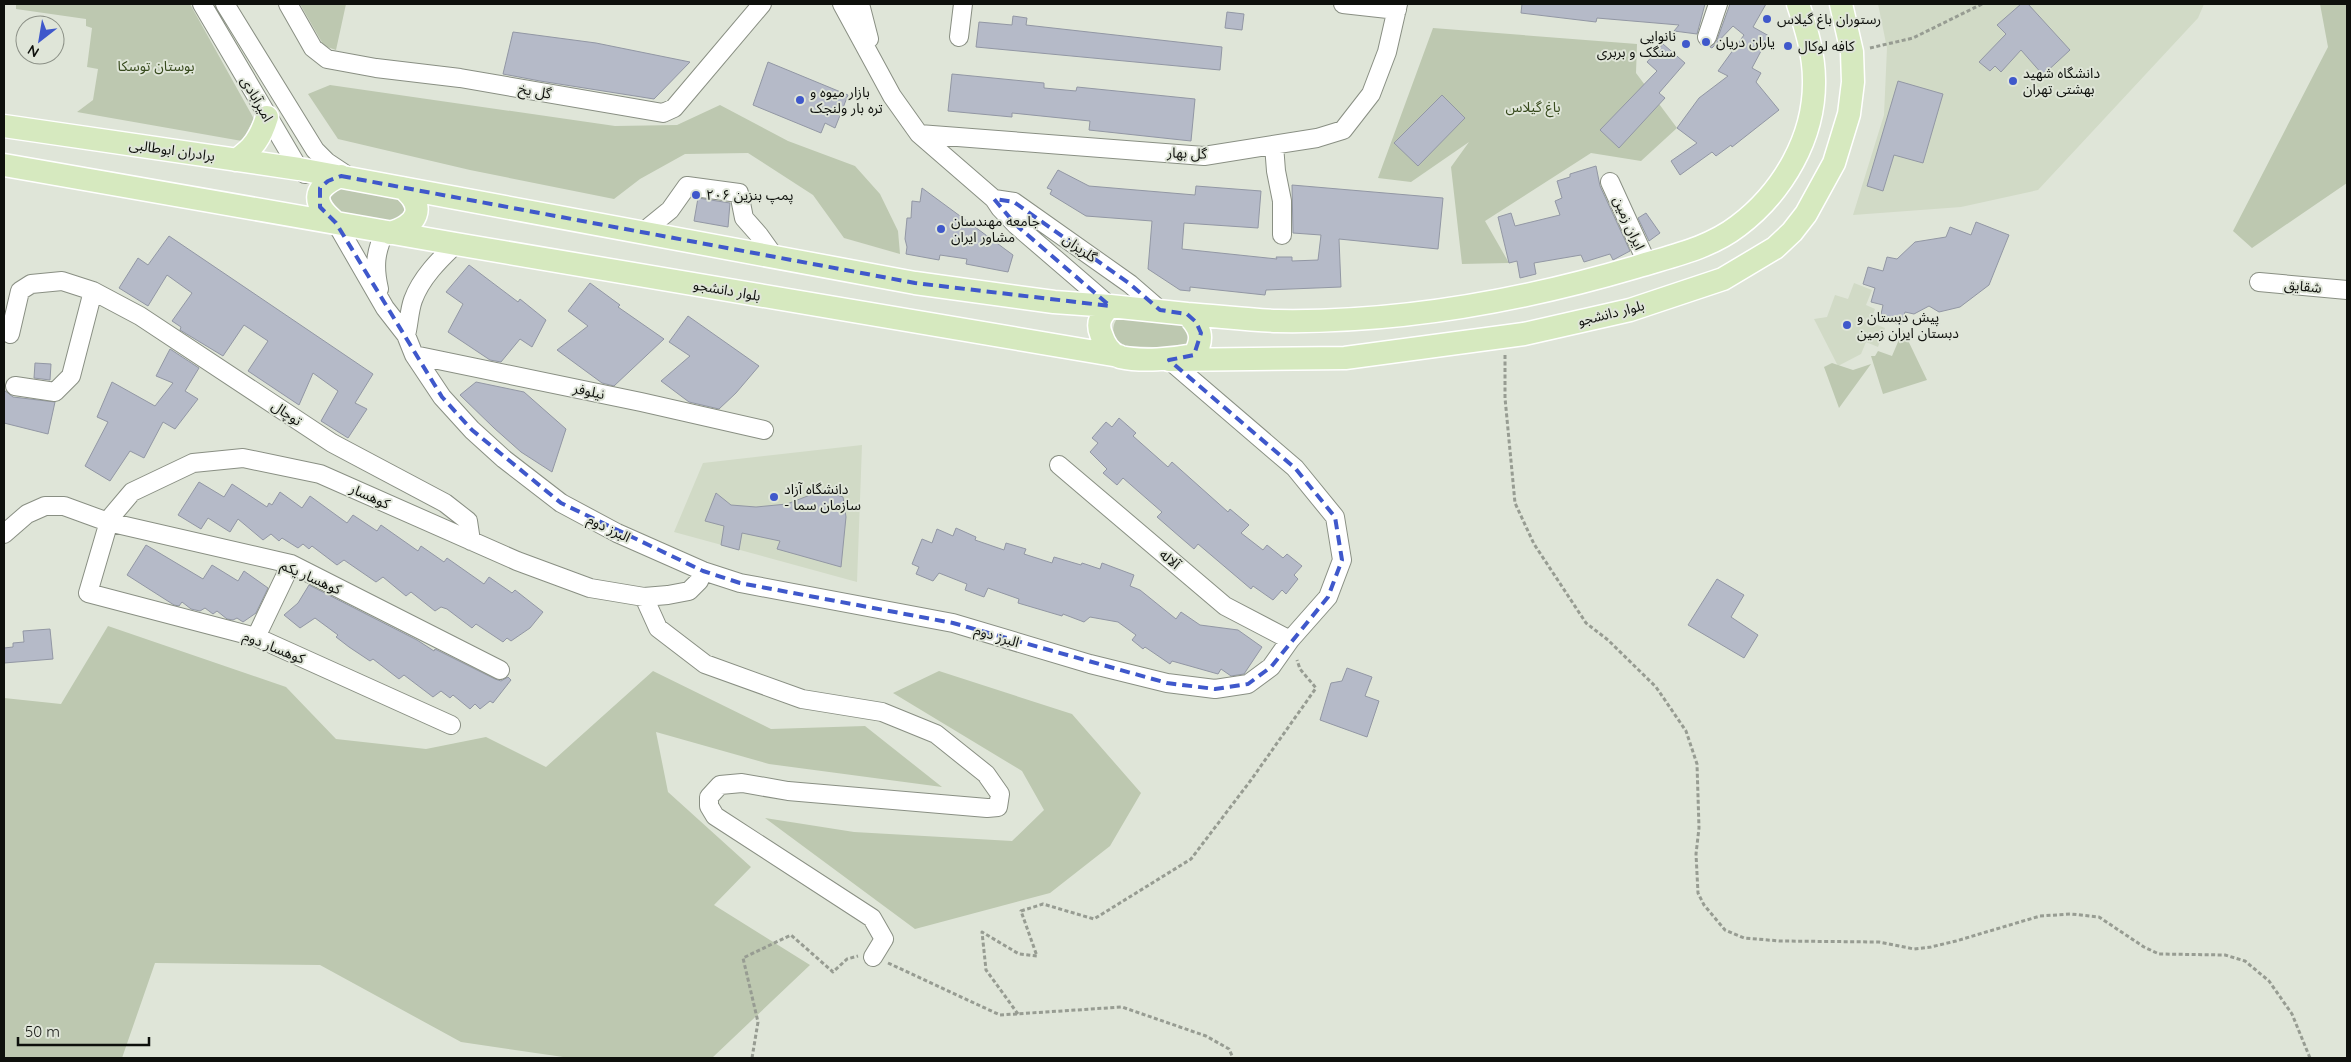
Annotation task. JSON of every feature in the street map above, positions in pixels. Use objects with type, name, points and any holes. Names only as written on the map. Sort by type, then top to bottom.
[{"type":"main road","points":[[336,223],[320,206],[318,197],[320,188],[328,181],[346,177],[915,283],[1054,302],[1276,321],[1393,316],[1505,298],[1604,276],[1700,248],[1737,227],[1768,197],[1792,167],[1805,135],[1814,95],[1812,56],[1798,4]]},
{"type":"main road","name":"بلوار دانشجو","points":[[336,223],[1119,356],[1169,360],[1345,358],[1505,336],[1630,310],[1723,280],[1775,248],[1806,214],[1834,163],[1849,114],[1853,82],[1852,52],[1841,4]]},
{"type":"main road","points":[[236,160],[246,154],[257,141],[267,117]]},
{"type":"main road","name":"برادران ابوطالبی","points":[[4,126],[346,177]]},
{"type":"main road","points":[[4,165],[336,223]]},
{"type":"main road","points":[[387,232],[403,229],[412,222],[417,211],[416,203],[403,188]]},
{"type":"main road","points":[[1110,306],[1099,321],[1100,330],[1110,349],[1119,356]]},
{"type":"main road","points":[[1169,360],[1194,354],[1199,347],[1201,333],[1196,322],[1187,314]]},
{"type":"street","name":"امیرآبادی","points":[[202,4],[299,169],[320,188]]},
{"type":"street","name":"امیرآبادی","points":[[225,4],[315,150],[346,177]]},
{"type":"street","name":"گل یخ","points":[[288,4],[313,48],[326,59],[376,68],[460,78],[662,113],[674,108],[762,4]]},
{"type":"street","name":"گلریزان","points":[[842,4],[892,96],[919,134],[994,199],[1016,225],[1110,306]]},
{"type":"street","name":"گلریزان","points":[[860,4],[874,61]]},
{"type":"street","points":[[959,36],[964,4]]},
{"type":"street","points":[[1343,4],[1398,7]]},
{"type":"street","points":[[1707,37],[1718,4]]},
{"type":"street","name":"گل بهار","points":[[919,134],[1204,156],[1317,138],[1343,130],[1371,94],[1387,52],[1398,7]]},
{"type":"street","points":[[1274,145],[1276,171],[1282,201],[1282,235]]},
{"type":"street","name":"ایران زمین","points":[[1610,182],[1647,263]]},
{"type":"street","points":[[643,232],[670,210],[687,186],[739,193],[744,218],[774,256]]},
{"type":"street","name":"گلریزان","points":[[994,199],[1014,202],[1130,284],[1160,310]]},
{"type":"street","name":"البرز دوم","points":[[336,223],[385,308],[406,335],[414,355],[442,397],[472,430],[504,459],[561,503],[617,533],[703,571],[740,583],[953,623],[1090,664],[1167,683],[1215,689],[1248,684],[1271,667],[1290,640],[1328,597],[1342,560],[1334,516],[1295,468],[1169,360]]},
{"type":"street","name":"البرز دوم","points":[[385,308],[378,288],[375,263],[377,247],[387,232]]},
{"type":"street","points":[[406,335],[413,300],[430,271],[456,244]]},
{"type":"street","name":"توچال","points":[[10,334],[20,291],[31,284],[62,281],[93,291],[140,316],[332,443],[445,503],[468,521],[470,540]]},
{"type":"street","name":"شقایق","points":[[2259,282],[2347,290]]},
{"type":"street","points":[[15,386],[55,392],[71,376],[93,291]]},
{"type":"street","name":"نیلوفر","points":[[414,355],[642,402],[764,430]]},
{"type":"street","name":"کوهسار","points":[[88,593],[108,522],[132,492],[193,464],[244,458],[320,474],[517,561],[590,588],[644,598],[689,591],[700,581],[703,571]]},
{"type":"street","name":"آلاله","points":[[1059,465],[1225,606],[1290,640]]},
{"type":"street","name":"کوهسار یکم","points":[[4,534],[27,514],[45,506],[64,506],[108,522],[291,564],[500,670]]},
{"type":"street","points":[[256,637],[291,564]]},
{"type":"street","name":"کوهسار دوم","points":[[88,593],[256,637],[451,725]]},
{"type":"street","points":[[644,598],[658,628],[706,664],[802,699],[882,712],[936,734],[986,774],[1000,794],[998,807],[986,808],[788,791],[742,783],[720,785],[709,797],[709,806],[715,816],[872,918],[884,939],[873,957]]},
{"type":"path","points":[[1852,52],[1913,38],[1982,4]]},
{"type":"path","points":[[1505,336],[1506,398],[1514,503],[1534,544],[1586,623],[1608,640],[1656,687],[1686,732],[1698,764],[1699,828],[1696,854],[1698,893],[1704,905],[1725,930],[1744,938],[1762,940],[1879,942],[1914,948],[1939,945],[2040,916],[2071,914],[2099,917],[2144,947],[2160,954],[2225,955],[2245,961],[2269,981],[2292,1014],[2310,1058]]},
{"type":"path","points":[[1018,1014],[986,970],[982,932],[1019,954],[1037,956],[1021,911],[1043,904],[1094,919],[1191,859],[1251,780],[1316,688],[1300,669],[1290,640]]},
{"type":"path","points":[[752,1058],[758,1022],[743,958],[791,935],[833,972],[848,958],[873,957],[1000,1015],[1122,1007],[1206,1036],[1229,1049],[1233,1058]]},
{"type":"highlighted area","points":[[341,176],[915,283],[1110,306],[1016,225],[994,199],[1005,200],[1014,202],[1130,284],[1160,310],[1187,314],[1196,322],[1201,333],[1194,355],[1169,360],[1295,468],[1335,517],[1342,560],[1328,597],[1271,667],[1248,684],[1215,689],[1167,683],[953,623],[740,583],[703,571],[561,503],[472,430],[442,397],[336,223],[320,207],[320,188],[328,181]]},
{"type":"shaded area","name":"دانشگاه شهید بهشتی تهران","points":[[1878,4],[2204,4],[2198,18],[2038,190],[1961,207],[1853,215],[1884,115],[1887,48]]},
{"type":"shaded area","name":"پیش دبستان و دبستان ایران زمین","points":[[1854,283],[1872,290],[1866,305],[1875,309],[1870,322],[1885,328],[1878,347],[1866,342],[1861,354],[1838,366],[1814,319],[1827,317],[1835,295],[1848,299]]},
{"type":"shaded area","name":"دانشگاه آزاد - سازمان سما","points":[[862,445],[857,582],[674,532],[703,463]]},
{"type":"green space","name":"بوستان توسکا","points":[[16,4],[190,4],[254,119],[242,141],[77,112],[93,100],[98,69],[87,67],[92,28],[86,26],[86,19],[16,9]]},
{"type":"green space","points":[[300,4],[346,4],[336,50],[324,46]]},
{"type":"green space","points":[[2320,4],[2347,4],[2347,183],[2252,248],[2233,231],[2328,47]]},
{"type":"green space","name":"باغ گیلاس","points":[[1433,28],[1637,44],[1636,73],[1677,128],[1641,161],[1591,153],[1485,221],[1509,263],[1462,264],[1451,167],[1469,142],[1411,182],[1378,178]]},
{"type":"green space","points":[[330,85],[615,126],[677,125],[720,105],[788,141],[855,166],[880,194],[898,231],[900,254],[844,238],[813,195],[748,153],[685,154],[640,179],[614,199],[470,170],[338,139],[308,94]]},
{"type":"green space","points":[[331,186],[401,193],[411,203],[401,225],[336,217],[326,194]]},
{"type":"green space","points":[[1122,313],[1182,319],[1192,329],[1187,347],[1125,346],[1114,338],[1113,334],[1114,324]]},
{"type":"green space","points":[[1903,330],[1927,380],[1883,394],[1871,356],[1875,356],[1878,351],[1892,356]]},
{"type":"green space","points":[[1832,363],[1853,370],[1871,364],[1839,408],[1824,367]]},
{"type":"green space","points":[[108,626],[286,687],[336,739],[426,749],[486,737],[546,767],[653,671],[771,729],[865,726],[942,787],[769,764],[656,732],[668,792],[751,867],[714,905],[810,965],[712,1058],[570,1058],[461,1042],[320,965],[155,963],[122,1058],[4,1058],[4,698],[61,704]]},
{"type":"green space","points":[[939,671],[1072,714],[1141,793],[1110,846],[1050,893],[915,929],[765,818],[854,832],[1012,841],[1044,810],[1022,771],[893,693]]},
{"type":"building","points":[[1522,4],[1705,4],[1697,34],[1674,31],[1679,25],[1597,18],[1596,22],[1521,13]]},
{"type":"building","points":[[1730,4],[1766,4],[1753,27],[1769,36],[1752,68],[1761,73],[1756,82],[1779,110],[1732,147],[1731,145],[1716,156],[1712,152],[1680,175],[1671,161],[1697,143],[1677,128],[1699,98],[1728,76],[1718,71],[1744,35],[1733,26],[1712,48],[1710,47],[1717,40]]},
{"type":"building","points":[[2021,4],[2028,4],[2070,50],[2043,75],[2021,50],[2001,72],[1995,66],[1990,71],[1979,62],[2006,34],[1997,25]]},
{"type":"building","points":[[1227,12],[1244,14],[1242,30],[1225,28]]},
{"type":"building","points":[[1013,16],[1027,18],[1026,25],[1222,47],[1220,70],[976,47],[979,22],[1012,25]]},
{"type":"building","points":[[513,32],[596,43],[690,62],[654,99],[540,81],[503,74]]},
{"type":"building","points":[[1663,44],[1685,63],[1659,93],[1665,98],[1619,148],[1600,130],[1657,71],[1647,62]]},
{"type":"building","name":"بازار میوه و تره بار ولنجک","points":[[768,62],[848,95],[835,128],[825,123],[821,133],[753,105]]},
{"type":"building","points":[[952,74],[1044,83],[1044,88],[1076,91],[1077,87],[1195,99],[1191,141],[1089,130],[1090,121],[1012,113],[1012,117],[948,111]]},
{"type":"building","points":[[1898,81],[1943,94],[1923,163],[1894,155],[1883,191],[1867,186]]},
{"type":"building","points":[[1442,95],[1465,118],[1418,166],[1394,143]]},
{"type":"building","points":[[1596,166],[1600,186],[1630,251],[1613,260],[1610,254],[1584,262],[1581,255],[1534,263],[1536,274],[1520,278],[1517,261],[1509,263],[1498,217],[1511,213],[1515,226],[1560,215],[1555,201],[1562,198],[1557,181],[1570,177],[1570,174]]},
{"type":"building","points":[[1058,170],[1089,186],[1195,195],[1196,186],[1261,191],[1258,228],[1184,223],[1182,249],[1277,259],[1276,257],[1292,257],[1292,261],[1318,260],[1321,235],[1293,233],[1292,185],[1443,198],[1438,249],[1339,239],[1341,287],[1266,290],[1265,295],[1190,287],[1190,291],[1180,290],[1148,269],[1152,221],[1086,216],[1050,194],[1052,190],[1047,188]]},
{"type":"building","name":"جامعه مهندسان مشاور ایران","points":[[922,188],[1013,255],[1008,272],[966,264],[967,259],[940,255],[939,260],[906,254],[907,218],[911,218],[912,201],[920,202]]},
{"type":"building","points":[[698,198],[730,203],[728,227],[694,221]]},
{"type":"building","points":[[1646,213],[1660,233],[1649,241],[1638,218]]},
{"type":"building","points":[[1976,222],[2009,235],[1989,285],[1960,307],[1939,312],[1929,306],[1914,314],[1905,312],[1901,325],[1880,319],[1883,305],[1871,302],[1875,288],[1863,284],[1868,267],[1883,271],[1887,257],[1897,259],[1915,242],[1946,237],[1950,227],[1971,235]]},
{"type":"building","points":[[169,236],[373,374],[355,403],[367,409],[348,438],[321,421],[338,391],[313,373],[299,405],[248,371],[268,341],[244,325],[223,356],[180,330],[181,327],[172,321],[192,293],[167,275],[148,306],[119,288],[138,258],[148,265]]},
{"type":"building","points":[[469,265],[518,302],[520,299],[546,320],[532,347],[520,339],[501,362],[490,360],[448,332],[463,304],[446,292]]},
{"type":"building","points":[[590,283],[620,305],[618,307],[664,339],[614,386],[602,383],[557,350],[588,326],[568,311]]},
{"type":"building","points":[[688,316],[759,366],[736,393],[719,409],[689,402],[661,381],[690,356],[669,342]]},
{"type":"building","points":[[170,349],[199,368],[185,391],[198,399],[175,429],[163,422],[144,458],[130,451],[110,481],[85,466],[108,422],[97,417],[112,382],[155,406],[173,383],[156,376]]},
{"type":"building","points":[[35,363],[51,364],[50,380],[34,378]]},
{"type":"building","points":[[476,382],[524,392],[566,429],[552,472],[521,452],[460,395]]},
{"type":"building","points":[[4,390],[13,397],[55,402],[48,434],[4,423]]},
{"type":"building","points":[[1119,418],[1136,433],[1133,436],[1168,467],[1172,462],[1228,512],[1230,509],[1249,525],[1241,533],[1263,550],[1267,545],[1283,558],[1287,554],[1302,566],[1294,575],[1298,579],[1286,594],[1282,590],[1273,600],[1253,586],[1251,589],[1198,544],[1194,549],[1180,537],[1157,517],[1162,512],[1123,478],[1117,485],[1103,473],[1107,469],[1090,452],[1098,443],[1092,438],[1106,422],[1112,427]]},
{"type":"building","points":[[199,482],[224,497],[232,484],[267,507],[269,503],[272,505],[280,492],[302,508],[310,496],[347,523],[353,515],[377,531],[381,525],[418,551],[421,546],[444,562],[447,558],[484,584],[489,577],[512,593],[515,590],[543,612],[530,628],[511,641],[507,638],[503,642],[476,624],[472,628],[447,609],[441,607],[435,611],[411,592],[406,596],[383,577],[376,582],[344,560],[337,565],[312,546],[309,549],[303,544],[298,548],[282,538],[279,541],[271,534],[263,540],[238,519],[230,532],[208,518],[201,529],[178,515]]},
{"type":"building","points":[[823,490],[843,497],[846,517],[841,567],[777,549],[780,541],[742,533],[739,550],[721,545],[724,526],[705,521],[716,493],[731,505],[756,507],[787,504]]},
{"type":"building","points":[[956,528],[976,537],[975,540],[1004,550],[1006,543],[1026,549],[1024,554],[1052,563],[1054,557],[1100,569],[1102,563],[1134,575],[1130,586],[1140,590],[1176,619],[1181,612],[1200,625],[1238,630],[1262,647],[1244,674],[1231,676],[1221,669],[1218,674],[1172,661],[1170,664],[1145,647],[1143,649],[1132,640],[1136,635],[1118,622],[1090,617],[1084,622],[1063,614],[1062,616],[1018,603],[1019,599],[988,588],[984,597],[965,590],[967,584],[939,573],[933,581],[916,574],[919,567],[912,564],[922,539],[932,543],[937,529],[953,536]]},
{"type":"building","points":[[146,545],[203,579],[212,565],[238,581],[244,571],[268,588],[256,613],[243,622],[237,618],[233,620],[227,619],[217,611],[213,614],[205,608],[200,611],[191,609],[182,602],[179,606],[174,605],[127,575]]},
{"type":"building","points":[[1717,579],[1744,595],[1731,617],[1758,635],[1744,658],[1688,625]]},
{"type":"building","points":[[309,585],[417,640],[434,651],[435,649],[495,679],[501,681],[508,677],[511,680],[493,703],[490,701],[480,709],[475,704],[470,709],[453,695],[450,698],[441,691],[433,697],[404,675],[399,679],[373,659],[370,661],[349,647],[336,637],[338,635],[315,618],[300,628],[284,615],[298,603]]},
{"type":"building","points":[[50,629],[53,659],[4,663],[4,648],[13,647],[13,643],[24,642],[23,631]]},
{"type":"building","points":[[1347,668],[1372,677],[1365,696],[1379,701],[1367,737],[1320,720],[1331,683],[1342,681]]},
{"type":"place","name":"رستوران باغ گیلاس","points":[[1767,19]]},
{"type":"place","name":"یاران دریان","points":[[1706,42]]},
{"type":"place","name":"نانوایی سنگک و بربری","points":[[1686,44]]},
{"type":"place","name":"کافه لوکال","points":[[1788,46]]},
{"type":"place","name":"دانشگاه شهید بهشتی تهران","points":[[2013,81]]},
{"type":"place","name":"بازار میوه و تره بار ولنجک","points":[[800,100]]},
{"type":"place","name":"پمپ بنزین ۲۰۶","points":[[696,195]]},
{"type":"place","name":"جامعه مهندسان مشاور ایران","points":[[941,229]]},
{"type":"place","name":"پیش دبستان و دبستان ایران زمین","points":[[1847,325]]},
{"type":"place","name":"دانشگاه آزاد - سازمان سما","points":[[774,497]]}]
